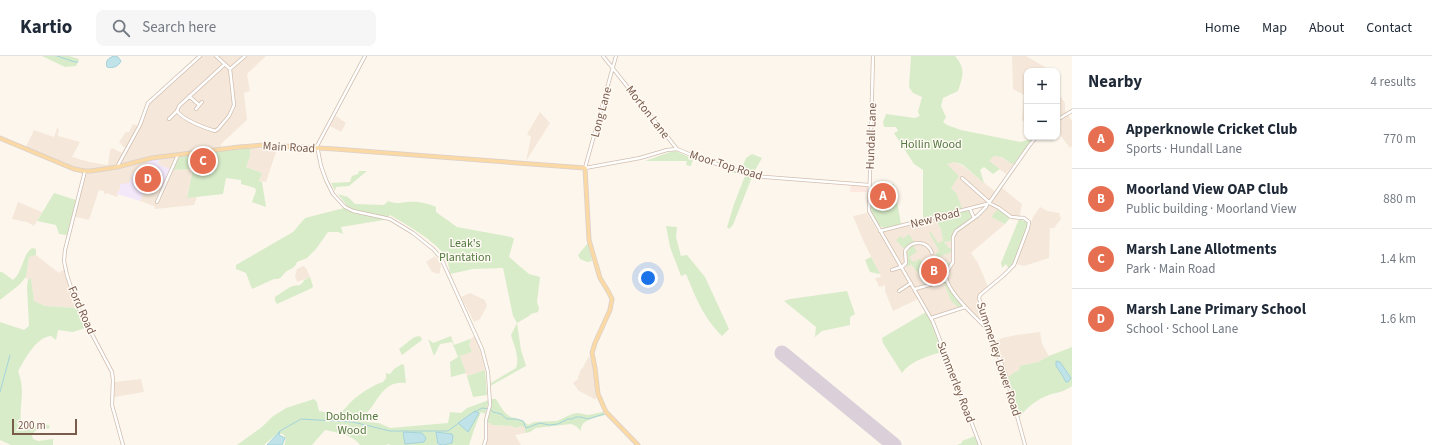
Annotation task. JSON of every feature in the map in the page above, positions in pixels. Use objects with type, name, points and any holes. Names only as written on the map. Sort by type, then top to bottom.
[{"type":"main road","name":"Main Road","points":[[0,138],[74,169],[85,171],[116,167],[144,160],[255,145],[317,148],[585,168]]},
{"type":"main road","points":[[585,168],[589,240],[600,278],[612,299],[610,310],[592,353],[598,394],[606,412],[638,445]]},
{"type":"street","points":[[116,167],[140,125],[148,103],[200,56]]},
{"type":"street","points":[[177,111],[179,114],[194,123],[213,130],[216,130],[231,114],[234,105],[230,69],[216,56]]},
{"type":"street","points":[[230,69],[245,56]]},
{"type":"street","points":[[365,56],[318,143],[317,148],[321,166],[326,180],[334,194],[345,207],[353,211],[390,219],[400,224],[433,249],[441,258],[482,349],[488,372],[489,408],[485,423],[486,439],[484,445]]},
{"type":"street","name":"Morton Lane","points":[[603,56],[677,149]]},
{"type":"street","name":"Long Lane","points":[[585,168],[616,56]]},
{"type":"street","name":"Hundall Lane","points":[[873,56],[869,211],[931,318]]},
{"type":"street","points":[[169,119],[170,115],[177,111],[179,106],[189,96],[225,64]]},
{"type":"street","points":[[189,96],[199,105]]},
{"type":"street","points":[[196,109],[202,102]]},
{"type":"street","points":[[1060,118],[1072,111]]},
{"type":"street","points":[[988,327],[985,327],[959,300],[947,280],[946,273],[953,262],[953,235],[956,231],[984,210],[1034,140]]},
{"type":"street","name":"Moor Top Road","points":[[585,168],[640,158],[667,150],[677,149],[696,157],[759,177],[869,185]]},
{"type":"street","points":[[157,202],[178,155]]},
{"type":"street","name":"Ford Road","points":[[85,171],[65,250],[64,261],[67,275],[81,313],[112,372],[113,380],[111,402],[123,445]]},
{"type":"street","points":[[962,178],[988,203]]},
{"type":"street","name":"New Road","points":[[880,231],[970,209],[988,203]]},
{"type":"street","name":"Summerley Lower Road","points":[[988,203],[999,208],[1011,218],[1024,218],[1029,222],[1014,265],[979,296],[988,327],[1001,359],[1025,445]]},
{"type":"street","points":[[970,209],[974,218]]},
{"type":"street","points":[[892,270],[902,267],[906,263],[905,250],[909,246],[921,243],[927,245],[931,252]]},
{"type":"street","points":[[926,268],[930,272],[935,283]]},
{"type":"street","points":[[915,289],[947,280]]},
{"type":"street","points":[[899,291],[911,284]]},
{"type":"street","points":[[931,318],[966,307]]},
{"type":"street","name":"Summerley Road","points":[[931,318],[980,445]]},
{"type":"shaded area","points":[[197,56],[266,56],[247,74],[250,91],[244,93],[247,120],[222,143],[220,151],[179,157],[173,170],[193,169],[187,197],[197,197],[194,205],[155,209],[154,206],[140,201],[148,181],[162,187],[170,170],[158,164],[160,159],[147,161],[149,170],[132,174],[132,178],[129,183],[120,189],[117,197],[107,193],[104,194],[104,191],[99,190],[89,220],[72,216],[83,176],[82,174],[25,149],[34,130],[54,137],[57,128],[59,129],[58,136],[80,142],[72,157],[108,165],[110,150],[112,148],[122,153],[125,148],[119,142],[126,132],[129,132],[133,124],[138,126],[147,103]]},
{"type":"shaded area","points":[[1012,56],[1026,56],[1045,67],[1024,68],[1024,95],[1013,89]]},
{"type":"shaded area","points":[[1024,95],[1024,122],[1022,120]]},
{"type":"shaded area","points":[[1060,96],[1065,103],[1065,110],[1072,121],[1072,146],[1070,148],[1060,135]]},
{"type":"shaded area","points":[[540,112],[550,123],[526,161],[531,137],[527,134]]},
{"type":"shaded area","points":[[336,116],[346,123],[341,132],[330,126]]},
{"type":"shaded area","points":[[250,148],[277,149],[266,182],[259,181],[262,173],[246,167],[250,157]]},
{"type":"shaded area","points":[[994,155],[1002,157],[1013,165],[1006,174],[989,161]]},
{"type":"shaded area","points":[[160,158],[158,164],[170,169],[162,187],[148,181],[140,201],[117,194],[120,189],[120,184],[129,183],[132,178],[132,174],[149,170],[147,161]]},
{"type":"shaded area","points":[[955,162],[963,166],[997,193],[1001,187],[1022,204],[1019,219],[1010,218],[999,209],[991,217],[1005,224],[971,253],[978,263],[989,289],[981,296],[980,299],[991,330],[988,331],[964,309],[931,321],[918,299],[893,311],[885,291],[885,285],[879,287],[875,278],[881,277],[853,216],[867,213],[879,233],[935,219],[941,229],[944,244],[953,232],[983,209],[983,206],[962,212],[957,194],[951,188],[946,164]]},
{"type":"shaded area","points":[[851,185],[867,186],[867,192],[850,192]]},
{"type":"shaded area","points":[[18,202],[42,212],[34,226],[27,222],[12,219]]},
{"type":"shaded area","points":[[1040,207],[1048,211],[1059,213],[1061,219],[1054,228],[1050,228],[1049,258],[1024,266],[1016,264],[1033,217]]},
{"type":"shaded area","points":[[36,255],[59,273],[64,269],[77,308],[45,306],[34,301],[31,278],[28,280],[26,277],[29,257]]},
{"type":"shaded area","points":[[435,256],[441,264],[439,274],[432,272],[426,262]]},
{"type":"shaded area","points":[[303,266],[306,268],[310,277],[297,282],[295,276],[297,269]]},
{"type":"shaded area","points":[[470,293],[485,300],[487,306],[480,319],[474,322],[461,297]]},
{"type":"shaded area","points":[[1040,332],[1042,344],[1049,356],[1038,362],[1019,366],[1020,369],[1006,379],[993,343],[1002,338]]},
{"type":"shaded area","points":[[475,336],[485,370],[467,376],[460,356],[472,352],[469,344],[471,343],[470,339]]},
{"type":"shaded area","points":[[589,356],[594,369],[596,400],[579,391],[573,383],[578,379],[581,369]]},
{"type":"shaded area","points":[[141,379],[144,392],[114,397],[115,382]]},
{"type":"shaded area","points":[[487,423],[491,423],[491,425],[512,426],[515,428],[522,426],[525,427],[525,433],[515,435],[521,445],[485,445],[487,439]]},
{"type":"green space","points":[[42,56],[69,56],[79,59],[76,66],[65,67]]},
{"type":"green space","name":"Hollin Wood","points":[[911,56],[955,56],[961,65],[962,77],[958,91],[943,98],[941,106],[946,117],[943,122],[961,130],[1020,142],[1031,140],[1013,165],[1002,157],[994,156],[989,161],[1000,169],[993,174],[984,167],[980,170],[984,183],[963,165],[955,162],[947,164],[959,176],[951,188],[957,194],[962,209],[923,219],[923,170],[914,164],[894,133],[898,131],[896,127],[884,127],[883,122],[886,114],[915,118],[920,116],[918,112],[922,97],[913,93],[909,87]]},
{"type":"green space","points":[[250,148],[250,157],[246,167],[262,173],[259,181],[262,182],[266,207],[252,202],[256,191],[255,188],[241,184],[241,180],[226,178],[223,194],[187,198],[193,169],[173,170],[179,156]]},
{"type":"green space","points":[[676,151],[693,159],[691,166],[686,165],[687,161],[645,161],[670,152]]},
{"type":"green space","points":[[752,154],[762,158],[751,177],[733,225],[729,229],[727,227],[745,176],[728,171],[729,169],[740,172],[746,158]]},
{"type":"green space","points":[[359,171],[367,171],[349,186],[336,187],[335,191],[331,183],[350,182],[352,176],[358,174]]},
{"type":"green space","points":[[894,184],[901,224],[884,228],[875,221],[871,210],[870,186]]},
{"type":"green space","points":[[54,193],[76,200],[67,235],[59,234],[56,225],[37,221]]},
{"type":"green space","name":"Leak's Plantation","points":[[338,194],[348,197],[355,204],[384,205],[388,201],[395,203],[426,203],[436,207],[436,212],[457,227],[511,237],[514,239],[509,257],[529,274],[540,277],[537,302],[539,308],[538,312],[531,314],[517,323],[513,316],[503,268],[473,269],[450,274],[447,260],[441,250],[420,233],[390,215],[384,220],[341,227],[343,234],[338,232],[328,232],[316,249],[307,258],[297,262],[294,267],[285,272],[281,278],[274,279],[252,289],[246,273],[236,269],[236,265],[293,232],[305,218],[348,207]]},
{"type":"green space","points":[[998,209],[1010,218],[1005,224],[991,217]]},
{"type":"green space","points":[[967,210],[970,211],[971,218],[953,232],[951,236],[952,241],[944,242],[949,248],[952,248],[952,252],[940,256],[943,264],[952,262],[945,272],[944,277],[936,280],[928,266],[925,265],[922,265],[925,271],[922,274],[919,274],[911,264],[907,268],[907,252],[913,245],[917,252],[909,257],[913,262],[920,259],[923,264],[930,258],[933,265],[940,260],[935,254],[939,251],[929,232],[931,232],[938,243],[943,241],[941,229],[935,219]]},
{"type":"green space","points":[[1019,219],[1027,222],[1027,226],[1014,262],[1009,269],[1006,264],[1002,268],[1001,263]]},
{"type":"green space","points":[[666,226],[677,227],[676,237],[681,256],[687,255],[705,277],[729,329],[722,336],[715,329],[705,314],[686,274],[681,276],[670,247]]},
{"type":"green space","points":[[909,234],[914,242],[904,249],[896,240],[901,236],[903,239]]},
{"type":"green space","points":[[588,243],[592,261],[587,262],[580,259],[578,255]]},
{"type":"green space","points":[[32,248],[36,249],[36,255],[29,257],[26,277],[19,285],[0,300],[0,272],[13,280],[19,273],[27,253]]},
{"type":"green space","points":[[871,257],[880,274],[870,272],[865,260]]},
{"type":"green space","points":[[310,277],[313,286],[312,288],[277,304],[275,297],[292,286],[300,285],[304,280]]},
{"type":"green space","points":[[31,278],[34,301],[45,306],[77,308],[85,328],[73,332],[58,330],[56,340],[51,336],[40,340],[32,349],[18,371],[22,385],[21,423],[49,425],[50,428],[35,431],[32,435],[33,439],[38,441],[53,439],[53,445],[11,445],[0,440],[0,322],[24,330],[29,326],[27,287],[28,280]]},
{"type":"green space","points":[[946,281],[963,305],[960,309],[951,301],[944,283]]},
{"type":"green space","points":[[847,291],[855,314],[850,317],[850,325],[822,331],[815,337],[816,327],[784,301],[790,299]]},
{"type":"green space","points":[[926,312],[931,321],[942,352],[914,362],[902,373],[883,343],[882,338]]},
{"type":"green space","points":[[517,323],[521,350],[526,366],[490,386],[491,383],[516,368],[517,356],[511,335]]},
{"type":"green space","points":[[418,336],[421,337],[422,340],[402,355],[399,349]]},
{"type":"green space","points":[[451,336],[454,345],[470,339],[471,343],[469,344],[472,352],[460,356],[466,373],[451,377],[450,362],[458,357],[452,342],[440,344],[434,356],[428,339],[433,343]]},
{"type":"green space","points":[[1072,347],[1072,386],[1064,391],[1036,401],[1025,410],[1019,418],[1008,377],[1020,369],[1019,366],[1038,362]]},
{"type":"green space","name":"Dobholme Wood","points":[[402,364],[404,365],[406,383],[392,385],[382,392],[366,414],[367,422],[379,423],[390,428],[448,423],[450,412],[461,413],[467,408],[489,400],[485,414],[481,412],[469,445],[446,445],[453,436],[441,432],[436,433],[437,445],[360,445],[349,436],[325,430],[312,445],[284,445],[286,439],[283,434],[280,434],[281,430],[264,445],[237,445],[262,427],[272,417],[286,408],[314,399],[317,402],[319,411],[329,413],[332,422],[337,422],[338,413],[363,392],[383,382],[386,378],[386,373],[390,374],[394,369]]},
{"type":"green space","points":[[485,370],[487,395],[473,397],[467,376]]},
{"type":"green space","points":[[491,399],[496,399],[506,414],[522,420],[528,425],[534,422],[557,421],[572,414],[578,413],[588,415],[603,412],[605,415],[586,421],[581,427],[581,431],[576,426],[571,424],[536,428],[525,433],[525,428],[522,426],[515,428],[512,426],[491,425],[491,423],[487,423],[491,407]]},
{"type":"green space","points":[[975,436],[978,445],[957,445],[962,443],[962,441]]},
{"type":"water","points":[[114,56],[118,57],[121,61],[120,63],[114,67],[107,67],[106,63]]},
{"type":"water","points":[[1056,361],[1060,362],[1071,378],[1068,382],[1066,382],[1056,366]]},
{"type":"water","points":[[475,411],[479,413],[468,432],[458,423]]},
{"type":"water","points":[[280,431],[279,435],[285,438],[282,445],[267,445]]},
{"type":"water","points":[[404,432],[422,433],[426,438],[424,442],[405,444]]},
{"type":"water","points":[[436,432],[452,434],[452,443],[443,445],[438,444]]},
{"type":"waterway","points":[[57,56],[78,62]]},
{"type":"waterway","points":[[0,392],[10,355]]},
{"type":"waterway","points":[[475,412],[482,408],[490,409],[493,412],[501,414],[507,419],[523,421],[526,428],[540,423],[549,425],[558,424],[576,417],[588,419],[604,414]]},
{"type":"waterway","points":[[280,431],[301,419],[353,422],[390,431],[448,431],[459,423]]},
{"type":"runway","points":[[782,353],[894,445]]},
{"type":"place","name":"Marsh Lane Allotments","points":[[203,161]]},
{"type":"place","name":"Marsh Lane Primary School","points":[[148,179]]},
{"type":"place","name":"Apperknowle Cricket Club","points":[[883,196]]},
{"type":"place","name":"Moorland View OAP Club","points":[[934,271]]}]
